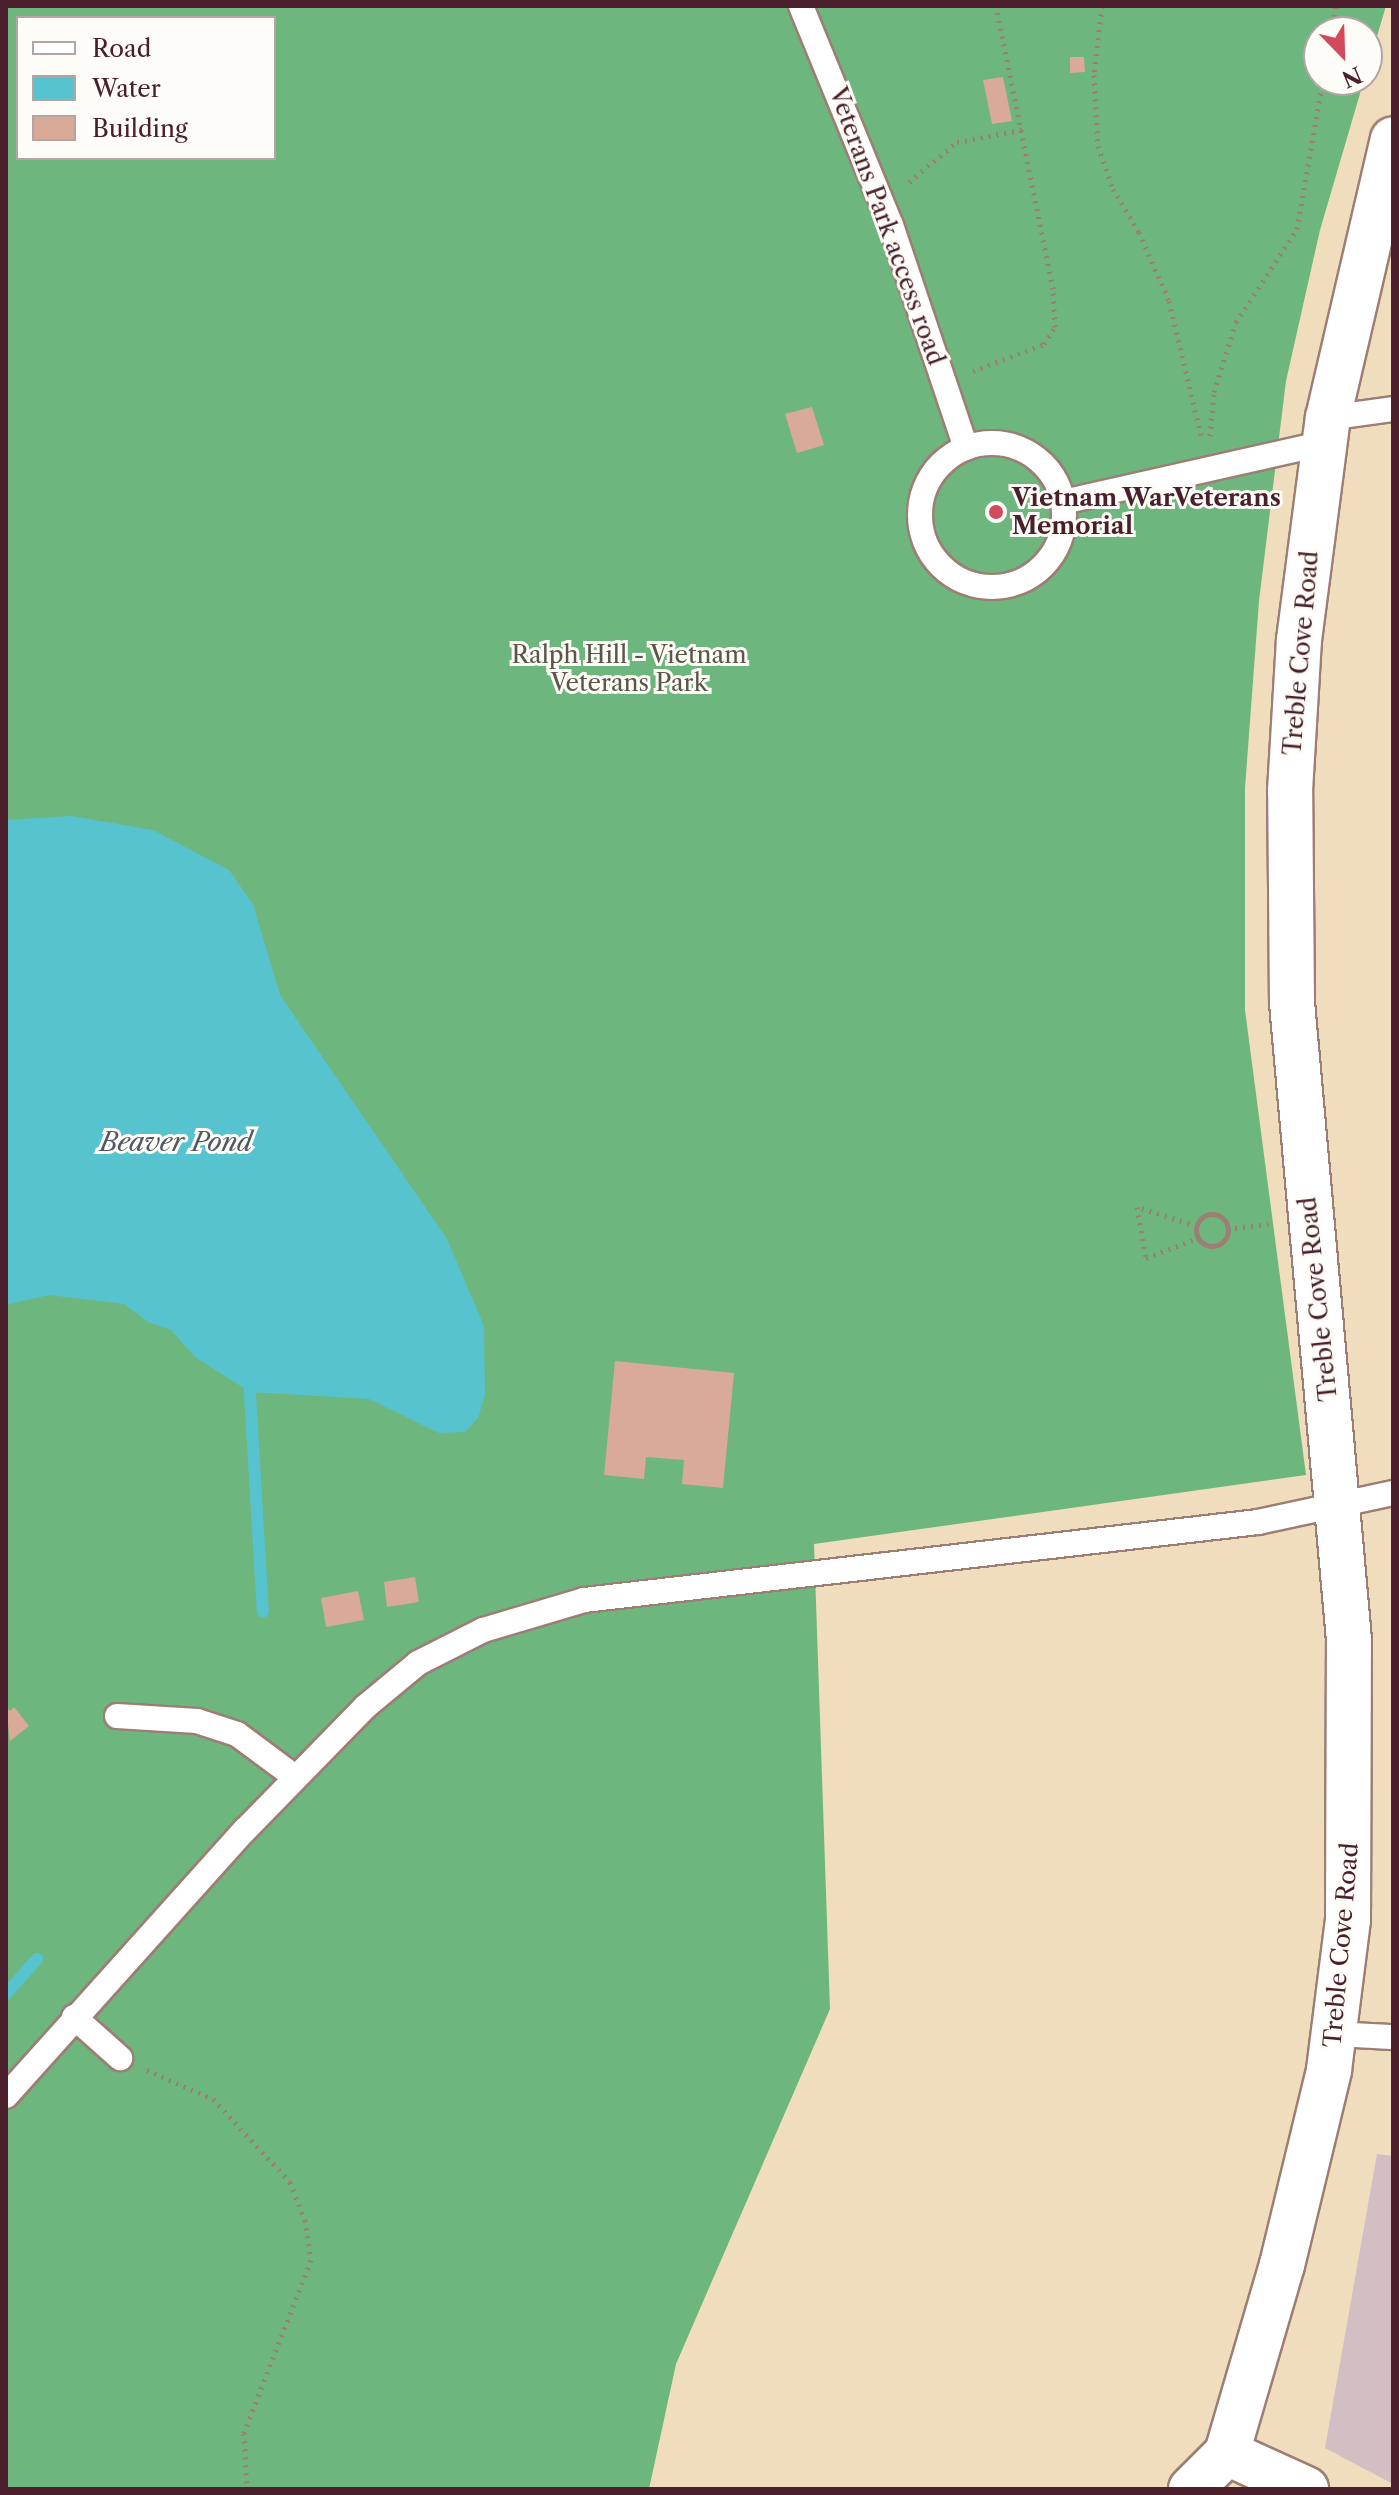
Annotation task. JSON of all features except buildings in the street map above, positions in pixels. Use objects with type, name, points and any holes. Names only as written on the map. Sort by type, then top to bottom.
[{"type":"main road","name":"Treble Cove Road","points":[[1191,2489],[1233,2471],[1301,2196],[1335,2034],[1348,1920],[1350,1653],[1339,1508],[1309,1220],[1290,932],[1293,715],[1326,431],[1393,139]]},
{"type":"main road","points":[[1233,2471],[1306,2489]]},
{"type":"lane","name":"Veterans Park access road","points":[[801,6],[882,201],[966,448]]},
{"type":"lane","points":[[1063,502],[1208,469],[1393,409]]},
{"type":"lane","points":[[1006,444],[1031,454],[1050,472],[1063,502],[1060,540],[1029,577],[999,587],[953,575],[931,553],[920,508],[930,478],[966,448],[1006,444]]},
{"type":"lane","points":[[6,2096],[74,2017],[295,1777],[418,1663],[483,1630],[546,1609],[707,1585],[1117,1540],[1339,1508],[1393,1493]]},
{"type":"lane","points":[[117,1716],[197,1721],[237,1734],[295,1777]]},
{"type":"lane","points":[[74,2017],[120,2058]]},
{"type":"lane","points":[[1335,2034],[1393,2037]]},
{"type":"path","points":[[944,383],[1044,344],[1055,327],[1040,222],[996,6]]},
{"type":"path","points":[[1102,6],[1094,75],[1098,146],[1113,189],[1139,232],[1169,301],[1208,469]]},
{"type":"path","points":[[1208,469],[1214,392],[1236,322],[1297,229],[1320,96]]},
{"type":"path","points":[[882,201],[957,142],[1023,130]]},
{"type":"path","points":[[1137,1207],[1197,1226],[1213,1214],[1227,1225],[1227,1235],[1216,1245],[1198,1238],[1146,1258],[1137,1207]]},
{"type":"path","points":[[1197,1226],[1198,1238]]},
{"type":"path","points":[[120,2058],[213,2099],[290,2182],[305,2220],[311,2260],[244,2433],[247,2489]]},
{"type":"shaded area","points":[[1377,2154],[1393,2156],[1393,2484],[1325,2448]]},
{"type":"green space","name":"Ralph Hill - Vietnam Veterans Park","points":[[6,6],[1386,6],[1383,16],[1303,16],[1303,96],[1359,96],[1320,230],[1286,381],[1259,601],[1245,788],[1245,1010],[1306,1475],[814,1544],[830,2009],[676,2364],[649,2489],[6,2489]]},
{"type":"water","name":"Beaver Pond","points":[[71,816],[153,830],[229,870],[253,904],[280,995],[447,1239],[484,1326],[485,1395],[478,1418],[465,1432],[439,1433],[369,1399],[250,1392],[195,1357],[171,1330],[148,1322],[124,1304],[49,1295],[6,1305],[6,820]]},
{"type":"waterway","points":[[249,1378],[263,1612]]},
{"type":"waterway","points":[[6,1994],[37,1959]]},
{"type":"place","name":"Vietnam WarVeterans Memorial","points":[[996,512]]}]
